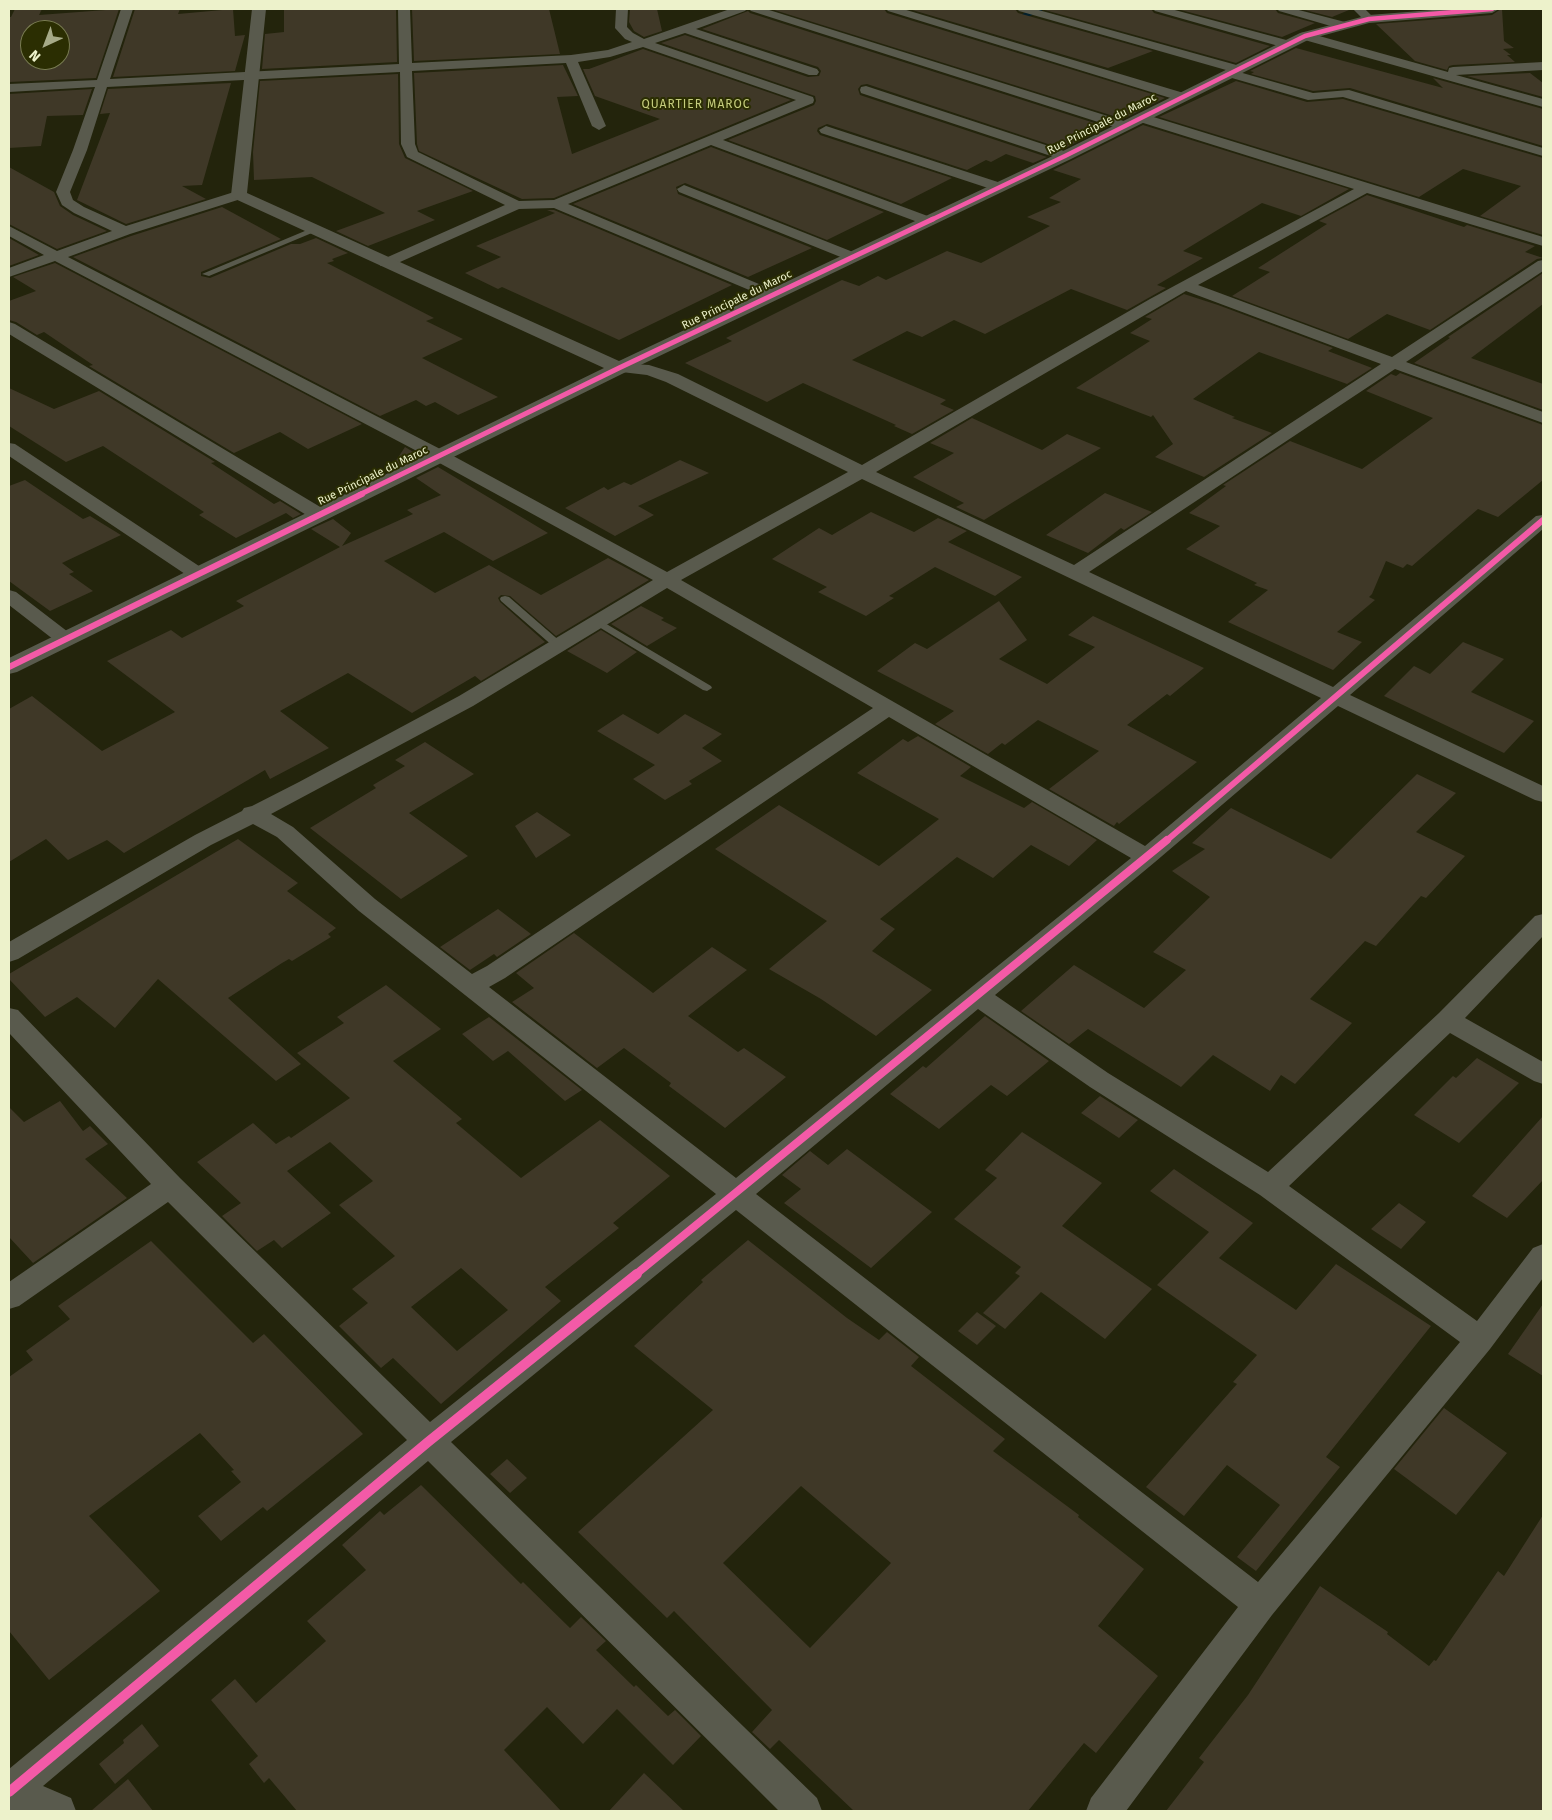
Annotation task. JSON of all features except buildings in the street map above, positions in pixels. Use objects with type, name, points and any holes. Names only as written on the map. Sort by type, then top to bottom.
[{"type":"street","points":[[125,231],[79,210],[67,202],[62,192],[80,150],[101,82],[127,9]]},
{"type":"street","points":[[239,194],[259,9]]},
{"type":"street","points":[[404,9],[408,144],[412,154],[517,205]]},
{"type":"street","points":[[386,264],[517,205],[556,204],[808,100],[643,44],[629,36],[621,28],[622,9]]},
{"type":"street","points":[[9,88],[571,59],[610,53],[643,44],[742,9]]},
{"type":"street","points":[[755,9],[1125,126]]},
{"type":"street","points":[[892,9],[1182,97]]},
{"type":"street","points":[[1023,9],[1313,97],[1324,97],[1338,92],[1344,93],[1543,152]]},
{"type":"street","points":[[1159,9],[1286,44]]},
{"type":"street","points":[[1283,9],[1341,25]]},
{"type":"street","name":"Rue Principale du Maroc","points":[[9,667],[619,368],[1065,156],[1286,44],[1341,25],[1364,14],[1492,9]]},
{"type":"street","points":[[686,28],[813,72]]},
{"type":"street","points":[[1305,36],[1543,103]]},
{"type":"street","points":[[571,59],[599,126]]},
{"type":"street","points":[[1432,72],[1543,66]]},
{"type":"street","points":[[866,90],[1065,156]]},
{"type":"street","points":[[1142,118],[1543,242]]},
{"type":"street","points":[[826,130],[999,187]]},
{"type":"street","points":[[711,140],[928,221]]},
{"type":"street","points":[[9,953],[252,813],[307,787],[426,723],[520,670],[667,580],[862,472],[1291,227],[1366,188]]},
{"type":"street","points":[[684,189],[853,257]]},
{"type":"street","points":[[9,273],[125,231],[239,194],[386,264],[619,368],[661,373],[862,472],[1543,795]]},
{"type":"street","points":[[556,204],[772,295]]},
{"type":"street","points":[[9,230],[440,456],[667,580],[1148,857]]},
{"type":"street","points":[[1075,573],[1543,264]]},
{"type":"street","points":[[1186,286],[1543,418]]},
{"type":"street","points":[[9,328],[320,515]]},
{"type":"street","points":[[9,448],[198,574]]},
{"type":"street","points":[[58,1811],[10,1791],[428,1442],[736,1194],[1148,857],[1543,520]]},
{"type":"street","points":[[9,596],[65,639]]},
{"type":"street","points":[[471,985],[511,962],[888,708]]},
{"type":"street","points":[[252,813],[285,832],[367,905],[1260,1604]]},
{"type":"street","points":[[1270,1187],[1448,1020],[1543,922]]},
{"type":"street","points":[[978,996],[1099,1080],[1270,1187],[1480,1340]]},
{"type":"street","points":[[9,1017],[170,1186],[804,1811]]},
{"type":"street","points":[[1448,1020],[1543,1074]]},
{"type":"street","points":[[9,1297],[170,1186]]},
{"type":"street","points":[[1104,1811],[1260,1604],[1480,1340],[1543,1256]]},
{"type":"lane","points":[[206,274],[315,230]]},
{"type":"lane","points":[[505,599],[558,645]]},
{"type":"lane","points":[[598,622],[706,688]]},
{"type":"waterway","points":[[1017,19],[1040,9]]},
{"type":"cycle path","points":[[9,667],[619,368],[1065,156],[1305,36],[1369,19],[1492,9]]},
{"type":"cycle path","points":[[9,1792],[428,1442],[736,1194],[1147,857],[1543,520]]},
{"type":"district","name":"QUARTIER MAROC","points":[[696,105]]}]
